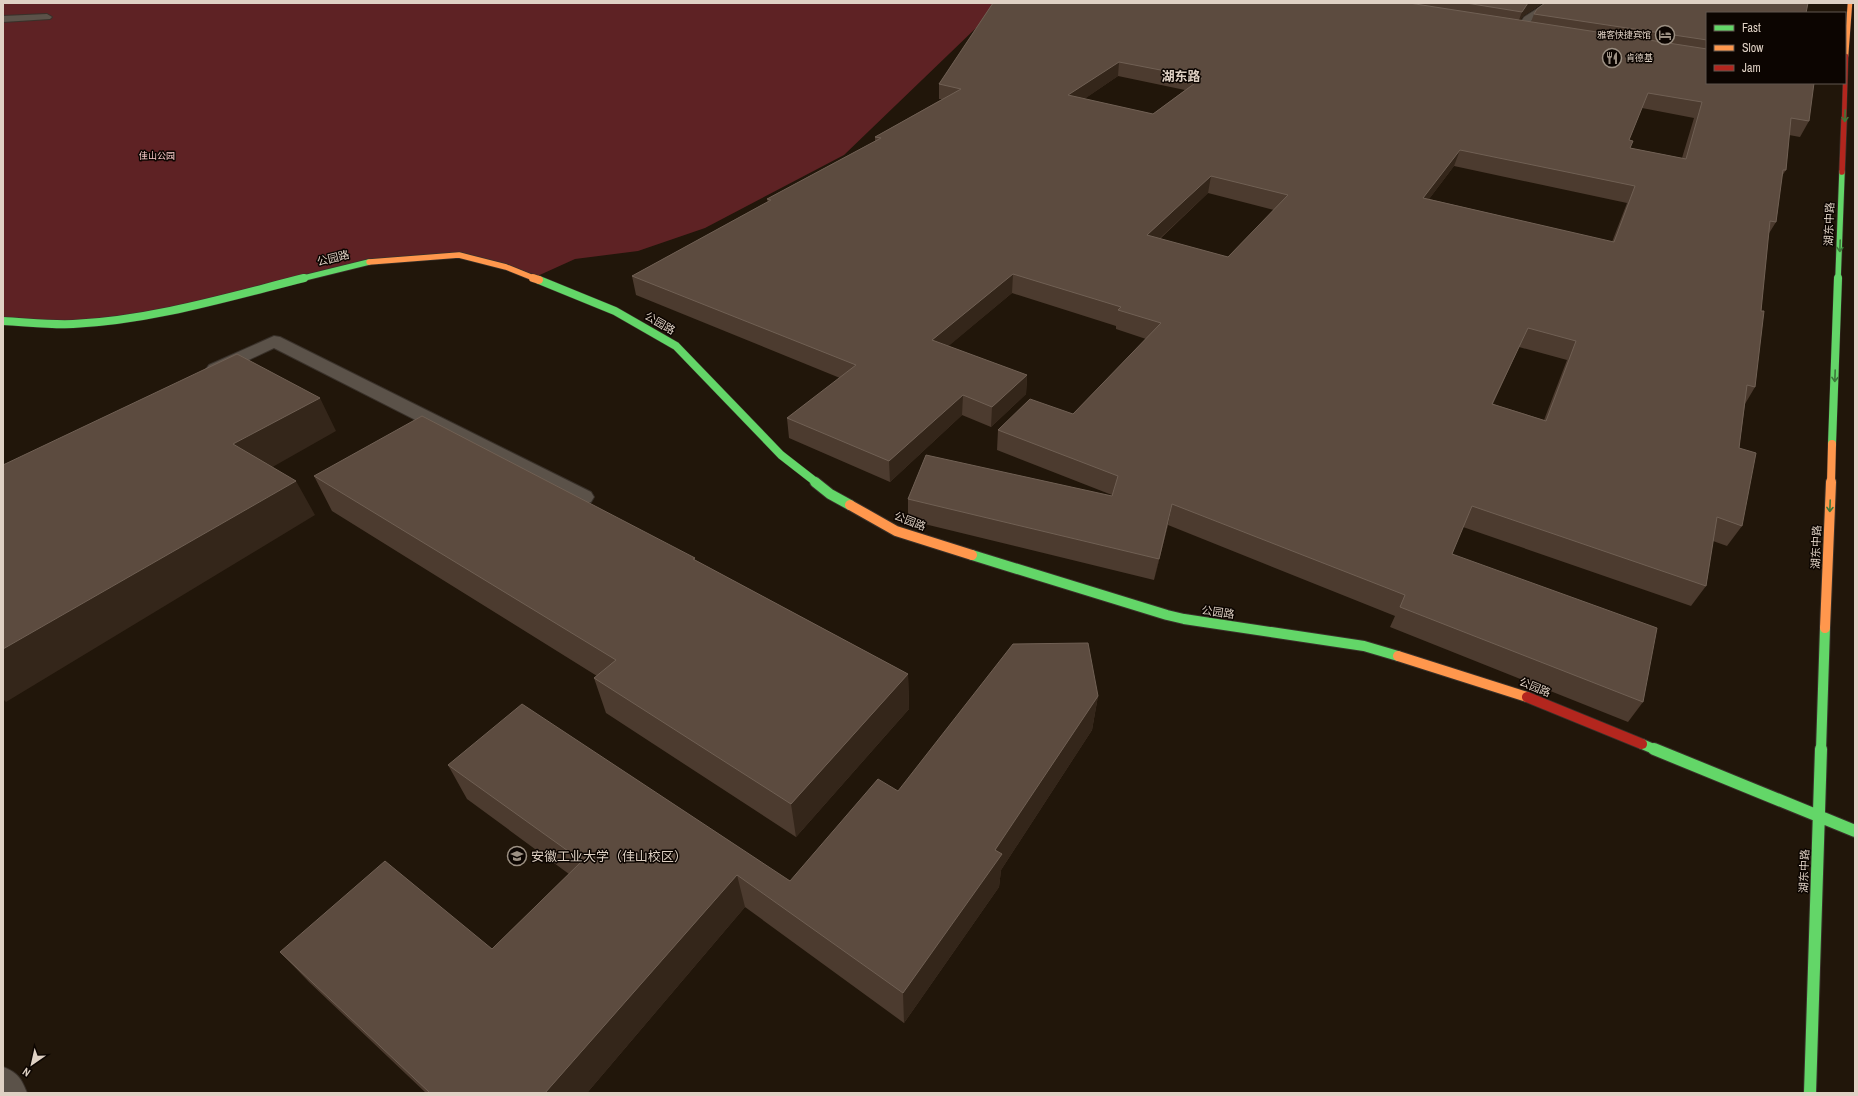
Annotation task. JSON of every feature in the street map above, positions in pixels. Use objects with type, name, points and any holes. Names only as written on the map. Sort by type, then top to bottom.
[{"type":"main road","name":"湖东中路","points":[[1810,1093],[1818,815],[1849,80],[1846,50],[1850,3]]},
{"type":"main road","name":"公园路","points":[[3,321],[72,324],[124,318],[192,306],[368,262],[459,255],[506,267],[615,311],[676,346],[781,455],[830,494],[896,531],[1062,584],[1167,615],[1184,619],[1364,646],[1506,688],[1855,830]]},
{"type":"street","points":[[1522,28],[1527,19],[1552,3]]},
{"type":"street","points":[[3,19],[47,17]]},
{"type":"street","points":[[203,375],[274,341],[584,497]]},
{"type":"street","points":[[3,1084],[10,1093]]},
{"type":"green space","name":"佳山公园","points":[[3,3],[1002,3],[844,155],[705,228],[638,251],[575,259],[533,278],[460,255],[368,261],[192,306],[72,324],[3,320]]},
{"type":"building","points":[[993,3],[1409,3],[1706,49],[1706,84],[1814,84],[1809,121],[1791,118],[1786,170],[1783,170],[1776,222],[1770,221],[1761,311],[1764,311],[1755,387],[1747,385],[1739,448],[1756,453],[1742,526],[1717,517],[1706,586],[1472,506],[1452,554],[1657,628],[1643,702],[1400,607],[1405,595],[1172,504],[1159,559],[908,499],[926,455],[1112,496],[1118,476],[998,430],[1030,399],[1073,414],[1161,323],[1118,310],[1121,307],[1013,274],[932,340],[1027,375],[992,407],[963,395],[889,461],[787,418],[856,365],[632,276],[771,200],[767,199],[881,138],[875,137],[961,89],[939,84]],"holes":[[[1119,62],[1202,78],[1153,114],[1068,95]],[[1648,93],[1702,102],[1686,159],[1630,148],[1633,141],[1629,140]],[[1460,150],[1635,186],[1614,242],[1423,198]],[[1211,176],[1288,195],[1228,257],[1147,235]],[[1528,328],[1576,341],[1546,421],[1492,404]]]},
{"type":"building","points":[[1466,3],[1528,3],[1522,12]]},
{"type":"building","points":[[1545,3],[1808,3],[1806,12],[1706,12],[1706,40],[1534,14],[1537,9]]},
{"type":"building","points":[[237,354],[320,398],[233,444],[296,481],[3,649],[3,465]]},
{"type":"building","points":[[422,416],[695,558],[693,559],[908,674],[791,804],[594,678],[616,660],[314,476]]},
{"type":"building","points":[[1088,643],[1098,696],[995,850],[1002,854],[903,993],[737,875],[545,1093],[430,1093],[280,952],[385,861],[492,949],[582,861],[448,765],[522,704],[790,881],[878,779],[898,791],[1013,644]]},
{"type":"traffic: fast","points":[[1832,444],[1842,172]]},
{"type":"traffic: fast","points":[[3,321],[47,324],[73,324],[111,321],[185,308],[332,270],[369,262]]},
{"type":"traffic: fast","points":[[539,280],[615,311],[676,346],[781,455],[830,494],[850,505]]},
{"type":"traffic: fast","points":[[972,555],[1167,615],[1184,619],[1364,646],[1398,656]]},
{"type":"traffic: fast","points":[[1810,1093],[1825,628]]},
{"type":"traffic: fast","points":[[1642,744],[1855,831]]},
{"type":"traffic: slow","points":[[1846,56],[1850,3]]},
{"type":"traffic: slow","points":[[369,262],[459,255],[506,267],[539,280]]},
{"type":"traffic: slow","points":[[1825,628],[1832,444]]},
{"type":"traffic: slow","points":[[850,505],[896,531],[972,555]]},
{"type":"traffic: slow","points":[[1398,656],[1527,697]]},
{"type":"traffic: jam","points":[[1842,172],[1845,84]]},
{"type":"traffic: jam","points":[[1527,697],[1642,744]]},
{"type":"place","name":"雅客快捷宾馆","points":[[1665,35]]},
{"type":"place","name":"肯德基","points":[[1612,58]]},
{"type":"place","name":"安徽工业大学（佳山校区）","points":[[517,856]]},
{"type":"district","name":"湖东路","points":[[1181,76]]}]
